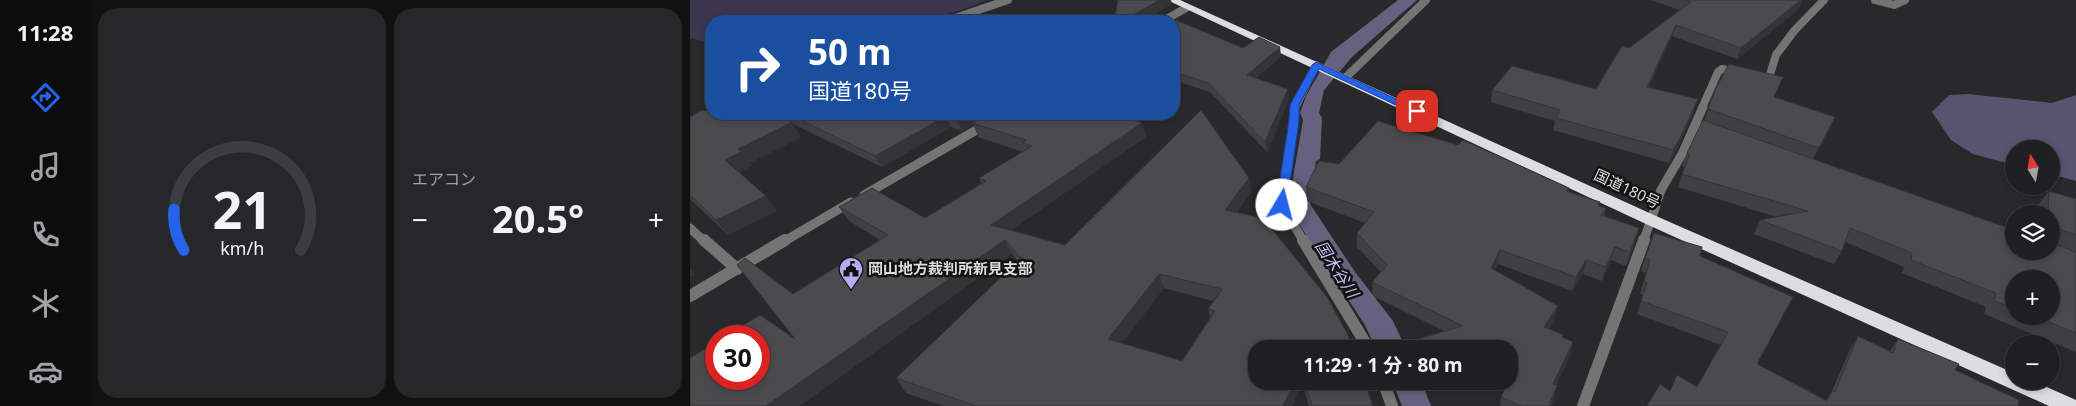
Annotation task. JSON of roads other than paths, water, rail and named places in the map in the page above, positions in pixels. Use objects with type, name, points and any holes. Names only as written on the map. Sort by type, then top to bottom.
[{"type":"highway","name":"国道180号","points":[[1177,2],[1651,220],[2069,406]]},
{"type":"street","points":[[964,15],[1008,0]]},
{"type":"street","points":[[1345,78],[1426,0]]},
{"type":"street","points":[[1759,78],[1768,81],[1776,54],[1805,18],[1824,0]]},
{"type":"street","points":[[1875,0],[1894,5],[1906,0]]},
{"type":"street","points":[[1167,15],[1177,2]]},
{"type":"street","points":[[1316,65],[1294,105],[1294,121],[1282,205],[1364,340]]},
{"type":"street","points":[[1583,406],[1661,190],[1682,154],[1718,72],[1722,69],[1750,76]]},
{"type":"street","points":[[690,296],[994,120]]},
{"type":"street","points":[[1695,125],[1723,135]]},
{"type":"street","points":[[690,228],[737,269]]},
{"type":"street","points":[[1386,390],[1392,406]]},
{"type":"water","name":"国木谷川","points":[[1398,0],[1417,0],[1352,57],[1324,90],[1319,113],[1322,118],[1320,159],[1316,161],[1310,204],[1355,272],[1393,321],[1402,340],[1372,340],[1365,325],[1288,207],[1303,120],[1300,113],[1306,96],[1331,52]]},
{"type":"water","points":[[1396,390],[1425,390],[1431,406],[1402,406]]},
{"type":"place","name":"岡山地方裁判所新見支部","points":[[851,290]]}]
